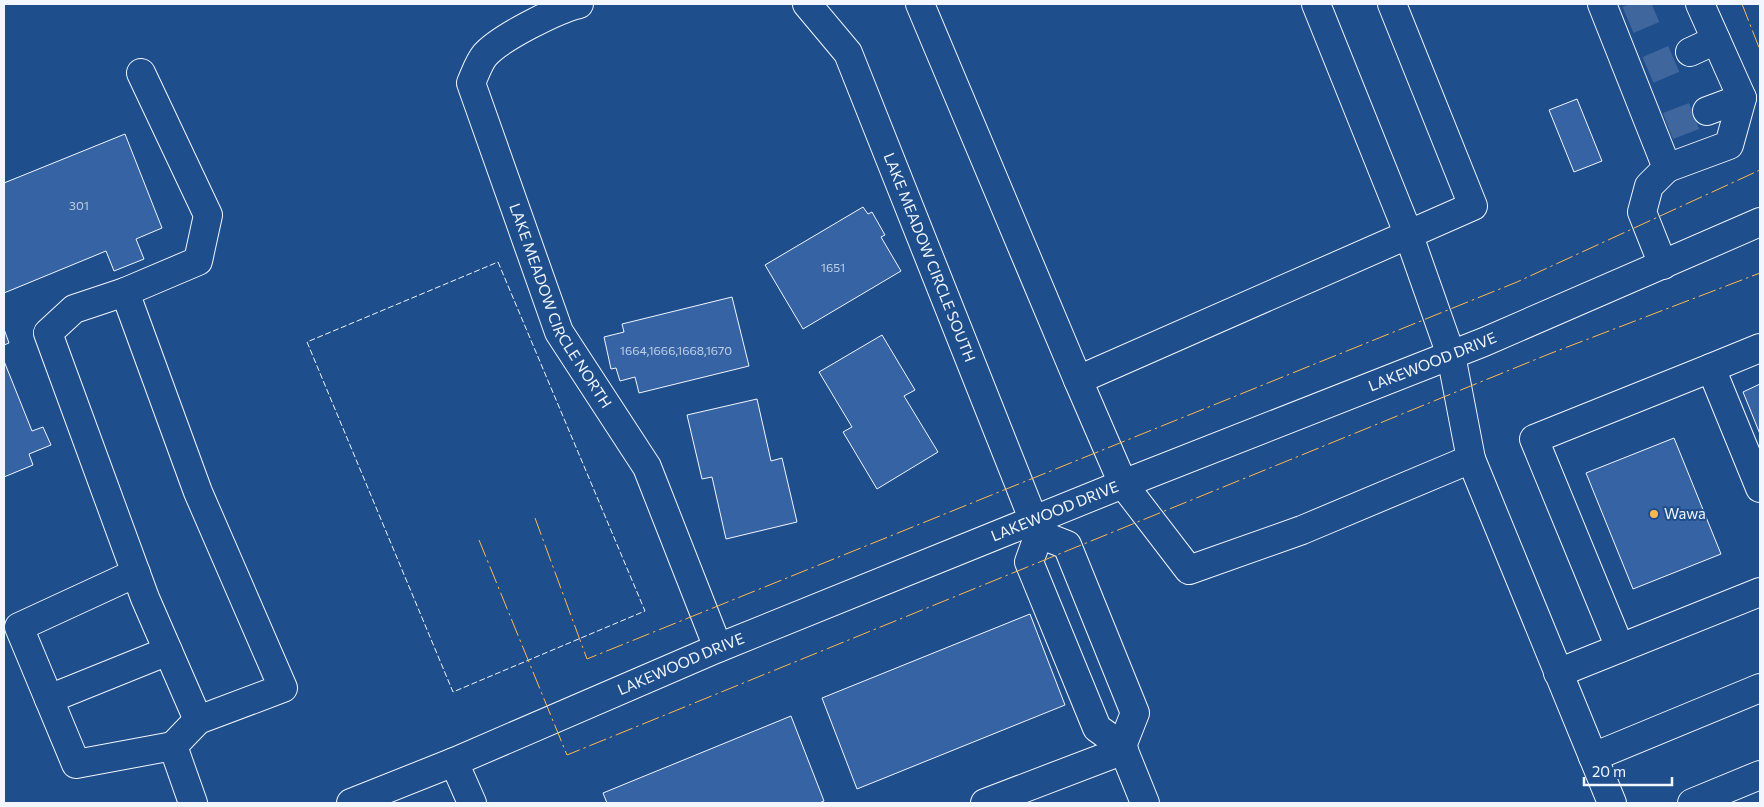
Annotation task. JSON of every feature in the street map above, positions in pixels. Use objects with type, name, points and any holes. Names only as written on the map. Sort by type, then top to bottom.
[{"type":"street","name":"LAKE MEADOW CIRCLE NORTH","points":[[579,4],[561,8],[515,34],[484,55],[471,83],[559,332],[647,467],[718,648]]},
{"type":"street","name":"LAKE MEADOW CIRCLE SOUTH","points":[[807,4],[848,53],[1036,528]]},
{"type":"street","points":[[920,4],[1123,484],[1189,570],[1302,530],[1471,460]]},
{"type":"street","points":[[1316,4],[1408,233],[1451,356],[1471,460],[1612,803]]},
{"type":"street","points":[[1078,380],[1473,206],[1392,4]]},
{"type":"street","points":[[1663,265],[1642,212],[1649,186],[1667,168],[1729,145],[1742,98],[1700,4]]},
{"type":"street","points":[[1613,17],[1640,74],[1661,129],[1667,168]]},
{"type":"street","points":[[1690,52],[1716,40]]},
{"type":"street","points":[[141,73],[208,215],[198,261],[125,292],[74,309],[48,333],[136,573],[198,720]]},
{"type":"street","points":[[1707,111],[1742,98]]},
{"type":"street","name":"LAKEWOOD DRIVE","points":[[351,803],[454,762],[718,648],[1036,528],[1123,484],[1451,356],[1760,222]]},
{"type":"street","points":[[125,292],[198,492],[283,688],[198,720],[172,746],[76,764],[19,628],[136,573]]},
{"type":"street","points":[[1620,648],[1534,439],[1760,348]]},
{"type":"street","points":[[1711,368],[1760,488]]},
{"type":"street","points":[[985,803],[1123,748],[1135,713],[1067,545],[1036,528],[1029,562],[1097,728],[1123,748],[1145,803]]},
{"type":"street","points":[[1558,673],[1760,592]]},
{"type":"street","points":[[49,699],[168,651]]},
{"type":"street","points":[[1593,756],[1760,688]]},
{"type":"street","points":[[172,746],[193,803]]},
{"type":"street","points":[[454,762],[472,803]]},
{"type":"street","points":[[1692,803],[1760,774]]},
{"type":"building","points":[[1577,99],[1602,161],[1574,172],[1549,110]]},
{"type":"building","points":[[125,134],[162,228],[136,239],[144,259],[114,271],[106,251],[4,293],[4,183]]},
{"type":"building","points":[[863,207],[868,214],[872,212],[885,235],[881,237],[901,271],[803,329],[765,265]]},
{"type":"building","points":[[732,297],[749,366],[639,393],[635,377],[620,381],[616,368],[611,369],[604,337],[624,332],[622,324]]},
{"type":"building","points":[[4,329],[9,343],[4,345]]},
{"type":"building","points":[[882,335],[915,390],[904,396],[938,452],[877,489],[843,432],[852,427],[819,372]]},
{"type":"building","points":[[4,361],[32,431],[43,427],[51,445],[29,454],[33,465],[4,477]]},
{"type":"building","points":[[1760,384],[1760,434],[1743,392]]},
{"type":"building","points":[[757,399],[771,461],[782,458],[797,522],[726,539],[712,477],[702,479],[687,415]]},
{"type":"building","name":"Wawa","points":[[1674,438],[1721,554],[1633,589],[1586,473]]},
{"type":"building","points":[[1030,614],[1065,705],[857,789],[822,698]]},
{"type":"building","points":[[791,716],[824,801],[819,803],[607,803],[603,793]]},
{"type":"tunnel","points":[[1628,20],[1666,4]]},
{"type":"tunnel","points":[[1648,70],[1690,52]]},
{"type":"tunnel","points":[[1668,126],[1707,111]]},
{"type":"fence","points":[[498,262],[645,611],[453,692],[307,342],[498,262]]},
{"type":"power","points":[[1742,4],[1760,50]]},
{"type":"power","points":[[535,518],[587,659],[1517,282],[1760,170]]},
{"type":"power","points":[[479,540],[567,755],[1549,354],[1760,273]]},
{"type":"place","name":"Wawa","points":[[1654,514]]}]
